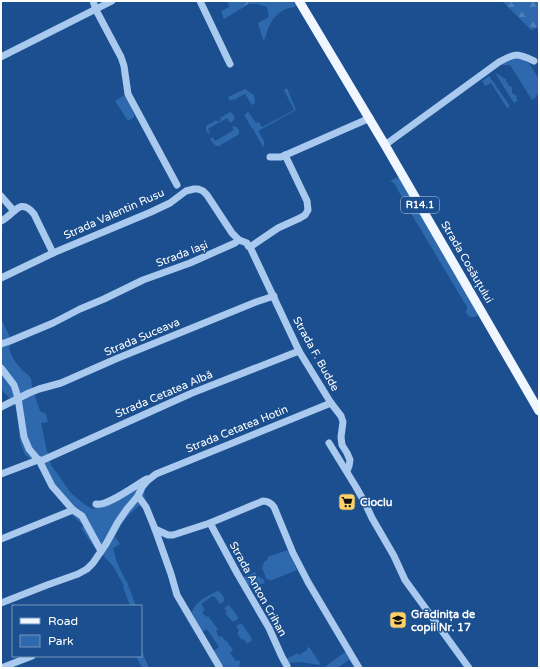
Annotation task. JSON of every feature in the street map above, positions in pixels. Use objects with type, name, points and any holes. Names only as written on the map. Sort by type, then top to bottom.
[{"type":"main road","name":"Strada Cosăuțului","points":[[299,1],[370,118],[539,411]]},
{"type":"street","points":[[93,1],[96,10],[121,57],[124,66],[128,94],[177,185]]},
{"type":"street","points":[[1,57],[112,1]]},
{"type":"street","points":[[200,1],[230,64]]},
{"type":"street","points":[[385,145],[499,62],[512,55],[523,56],[534,61]]},
{"type":"street","points":[[270,157],[280,157],[370,118]]},
{"type":"street","points":[[239,240],[247,243],[250,247],[278,228],[305,215],[308,210],[307,201],[285,155]]},
{"type":"street","name":"Strada Valentin Rusu","points":[[1,278],[53,253],[151,212],[170,203],[186,191],[194,189],[203,191],[207,195],[232,233],[239,240]]},
{"type":"street","points":[[1,196],[14,211]]},
{"type":"street","points":[[1,222],[18,208],[24,206],[30,208],[53,253]]},
{"type":"street","name":"Strada Iași","points":[[1,344],[53,324],[80,309],[143,280],[190,263],[235,244],[239,240]]},
{"type":"street","name":"Strada F. Budde","points":[[250,247],[299,351],[331,403],[341,416],[343,422],[341,437],[342,445],[348,453],[350,460],[350,466],[346,471]]},
{"type":"street","name":"Strada Suceava","points":[[1,407],[39,389],[61,383],[142,348],[274,296]]},
{"type":"street","name":"Strada Cetatea Albă","points":[[1,474],[38,460],[43,460],[192,394],[299,351]]},
{"type":"street","points":[[1,368],[14,385],[18,398],[24,437],[29,449],[38,460],[52,486],[73,510],[82,516],[101,551]]},
{"type":"street","name":"Strada Cetatea Hotin","points":[[1,603],[78,574],[87,569],[101,551],[127,509],[138,496],[142,487],[156,474],[331,403]]},
{"type":"street","points":[[329,443],[365,503],[394,556],[405,580],[469,668]]},
{"type":"street","name":"Strada Cetatea Hotin","points":[[96,504],[104,504],[146,479],[153,477]]},
{"type":"street","points":[[138,496],[146,507],[155,529],[177,595],[220,668]]},
{"type":"street","points":[[160,543],[169,536],[210,523],[263,502],[270,502],[274,507],[293,553],[308,582],[360,668]]},
{"type":"street","points":[[1,539],[73,510]]},
{"type":"street","name":"Strada Anton Crihan","points":[[210,523],[269,628],[287,666]]},
{"type":"street","points":[[155,529],[169,536]]},
{"type":"street","points":[[1,668],[29,657]]},
{"type":"green space","points":[[227,1],[293,1],[296,6],[284,10],[276,15],[271,22],[265,39],[263,40],[258,23],[269,17],[267,7],[258,4],[248,4],[224,19],[221,11],[230,7]]},
{"type":"green space","points":[[227,1],[259,1],[258,4],[248,4],[224,19],[221,11],[230,7]]},
{"type":"green space","points":[[502,1],[539,1],[539,27],[531,30]]},
{"type":"green space","points":[[514,57],[527,61],[539,80],[538,92],[532,100],[510,65],[499,65]]},
{"type":"green space","points":[[495,73],[506,79],[509,86],[512,87],[512,93],[517,96],[516,98],[518,100],[514,103]]},
{"type":"green space","points":[[489,76],[510,106],[507,108],[491,83],[485,86],[482,81]]},
{"type":"green space","points":[[287,88],[296,110],[258,131],[264,141],[263,147],[253,129],[256,127],[252,129],[245,114],[248,112],[256,123],[259,122],[262,127],[294,110],[284,90]]},
{"type":"green space","points":[[245,89],[254,95],[254,104],[252,105],[245,94],[237,98],[236,96],[237,99],[230,101],[228,97]]},
{"type":"green space","points":[[123,96],[126,97],[134,114],[134,117],[128,121],[115,101]]},
{"type":"green space","points":[[230,112],[234,115],[234,120],[230,123],[227,118],[208,129],[210,133],[208,134],[206,126],[216,120],[218,122],[221,120],[220,118]]},
{"type":"green space","points":[[234,126],[239,129],[238,135],[219,146],[216,146],[210,139],[212,137],[215,141],[234,130],[232,127]]},
{"type":"green space","points":[[399,178],[477,312],[477,316],[470,317],[466,313],[467,307],[394,183],[390,181]]},
{"type":"green space","points":[[1,319],[10,337],[11,344],[9,349],[14,360],[31,378],[32,387],[40,411],[46,414],[48,422],[41,423],[51,465],[71,493],[84,504],[93,509],[145,476],[149,484],[144,492],[146,502],[136,508],[120,526],[115,537],[120,544],[113,548],[117,562],[128,584],[136,605],[130,605],[123,587],[124,586],[113,566],[92,544],[81,528],[84,526],[71,514],[38,466],[25,455],[20,441],[16,405],[1,389]]},
{"type":"green space","points":[[288,550],[297,570],[270,581],[269,579],[267,580],[262,568],[264,562],[268,559],[267,557]]},
{"type":"green space","points":[[254,572],[261,579],[263,578],[265,583],[253,588],[251,585],[247,587],[242,578]]},
{"type":"green space","points":[[217,591],[220,592],[224,598],[224,601],[220,604],[213,596],[201,604],[205,610],[202,612],[206,617],[208,616],[218,629],[216,631],[219,637],[222,636],[233,650],[230,653],[236,661],[239,660],[241,663],[239,664],[240,666],[236,668],[228,668],[222,665],[218,660],[212,652],[219,647],[207,629],[202,632],[192,613],[193,609],[198,603]]},
{"type":"green space","points":[[229,605],[238,617],[238,619],[233,622],[225,613],[227,612],[224,608]]},
{"type":"green space","points":[[242,624],[251,637],[252,640],[247,644],[237,633],[239,631],[236,626]]},
{"type":"green space","points":[[309,647],[320,663],[319,665],[300,662],[287,663],[286,659],[298,653],[299,655]]},
{"type":"green space","points":[[142,651],[148,668],[142,668],[136,657],[142,657]]},
{"type":"green space","points":[[345,652],[349,653],[354,667],[349,660],[337,668],[326,667],[326,666]]},
{"type":"place","name":"Cioclu","points":[[347,502]]},
{"type":"place","name":"Grădinița de copii Nr. 17","points":[[398,620]]}]
